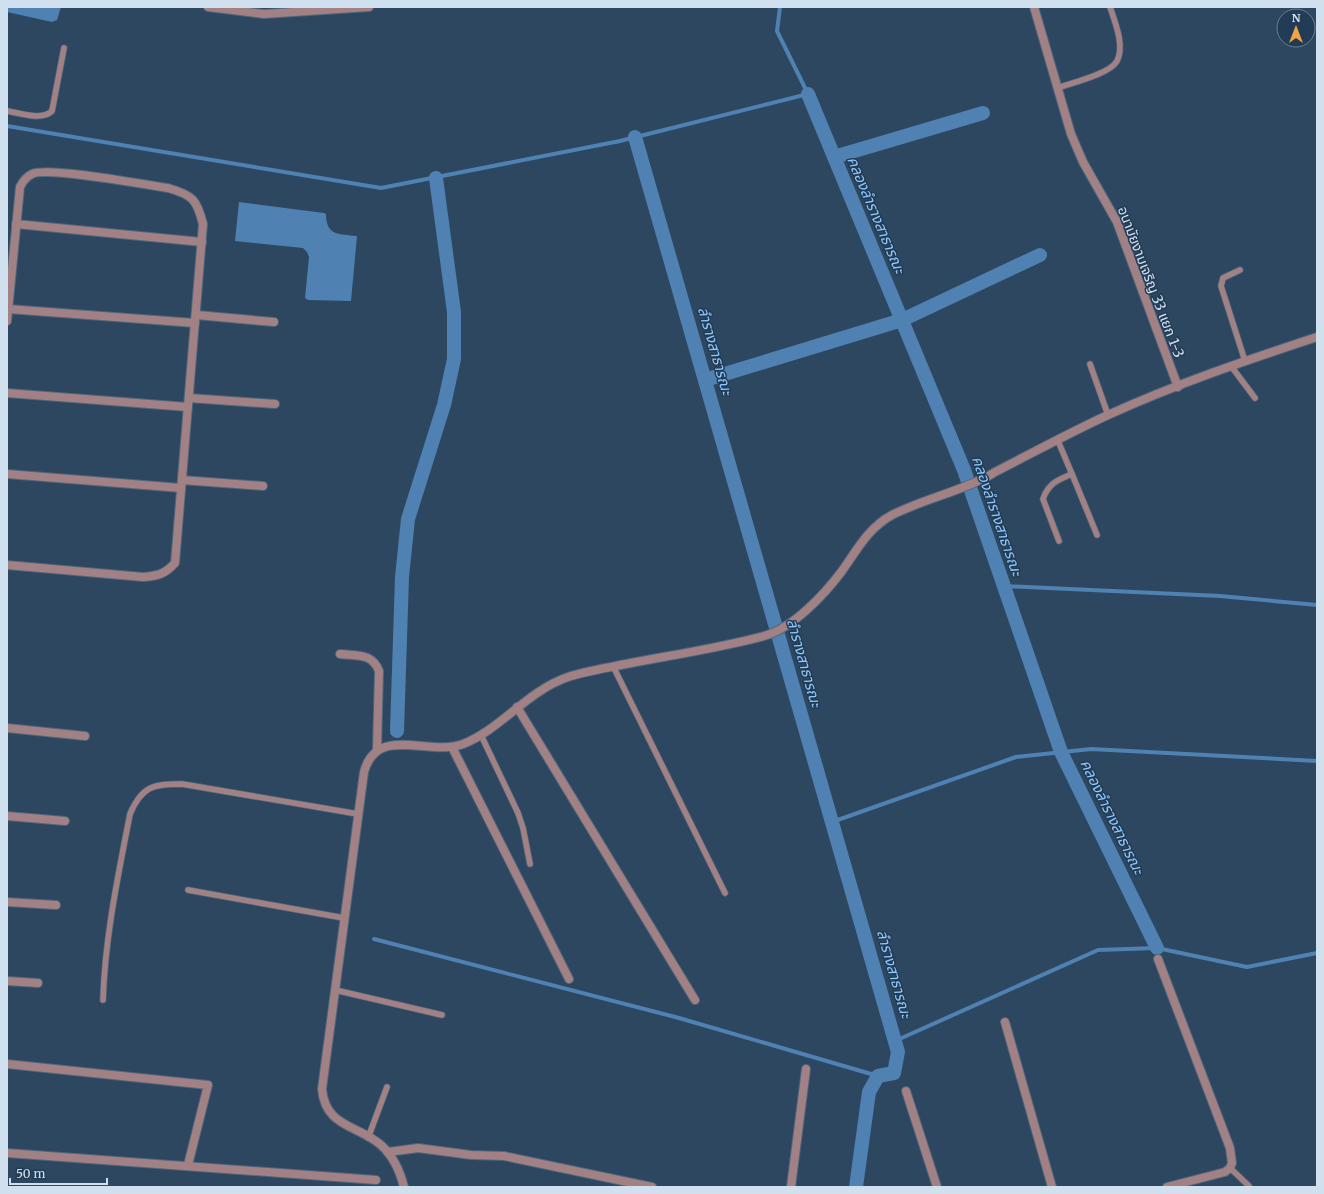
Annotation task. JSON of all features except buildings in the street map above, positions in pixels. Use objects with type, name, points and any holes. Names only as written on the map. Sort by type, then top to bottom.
[{"type":"street","points":[[208,7],[264,14],[369,7]]},
{"type":"street","name":"อนามัยงามเจริญ 33 แยก 1-3","points":[[1034,7],[1071,134],[1083,162],[1116,222],[1178,387]]},
{"type":"street","points":[[7,321],[20,187],[24,179],[32,173],[43,171],[168,188],[184,192],[194,199],[204,224],[175,563],[167,572],[157,576],[143,577],[7,565]]},
{"type":"street","points":[[16,224],[202,242]]},
{"type":"street","points":[[8,309],[274,322]]},
{"type":"street","points":[[404,1187],[401,1174],[388,1152],[379,1144],[333,1116],[323,1099],[322,1089],[358,814],[367,762],[377,750],[395,745],[452,748],[464,744],[481,735],[517,707],[548,686],[568,677],[613,666],[767,635],[780,630],[798,617],[829,587],[862,540],[875,528],[892,516],[954,489],[979,481],[1108,415],[1245,360],[1317,337]]},
{"type":"street","points":[[7,393],[188,403],[275,404]]},
{"type":"street","points":[[7,474],[182,484],[263,486]]},
{"type":"street","points":[[340,654],[371,658],[378,667],[377,750]]},
{"type":"street","points":[[517,707],[695,1000]]},
{"type":"street","points":[[7,728],[85,736]]},
{"type":"street","points":[[452,748],[569,979]]},
{"type":"street","points":[[7,816],[64,821]]},
{"type":"street","points":[[7,902],[56,905]]},
{"type":"street","points":[[1158,959],[1230,1148],[1232,1163],[1230,1168],[1225,1172],[1167,1187]]},
{"type":"street","points":[[7,981],[38,983]]},
{"type":"street","points":[[1005,1022],[1052,1187]]},
{"type":"street","points":[[7,1064],[208,1086],[188,1165]]},
{"type":"street","points":[[792,1187],[806,1068]]},
{"type":"street","points":[[906,1091],[937,1187]]},
{"type":"street","points":[[388,1152],[418,1148],[470,1155],[504,1156],[652,1187]]},
{"type":"street","points":[[7,1152],[376,1180]]},
{"type":"lane","points":[[1058,88],[1106,71],[1117,62],[1120,50],[1116,27],[1110,7]]},
{"type":"lane","points":[[7,111],[39,116],[48,116],[52,112],[64,48]]},
{"type":"lane","points":[[1240,270],[1223,278],[1221,286],[1245,360]]},
{"type":"lane","points":[[1090,364],[1108,415]]},
{"type":"lane","points":[[1231,366],[1255,398]]},
{"type":"lane","points":[[1058,441],[1097,535]]},
{"type":"lane","points":[[1058,541],[1042,499],[1049,486],[1057,480],[1072,474]]},
{"type":"lane","points":[[613,666],[725,893]]},
{"type":"lane","points":[[481,735],[518,814],[525,836],[530,864]]},
{"type":"lane","points":[[103,1000],[104,962],[108,930],[130,814],[137,798],[146,790],[164,784],[182,784],[358,814]]},
{"type":"lane","points":[[188,890],[344,918]]},
{"type":"lane","points":[[335,990],[442,1015]]},
{"type":"lane","points":[[368,1138],[387,1087]]},
{"type":"lane","points":[[1230,1168],[1249,1186]]},
{"type":"water","points":[[7,7],[61,7],[57,20],[52,22],[7,12]]},
{"type":"water","points":[[239,202],[324,213],[326,214],[328,226],[331,230],[339,234],[357,236],[351,301],[308,300],[305,298],[309,257],[303,248],[235,241]]},
{"type":"waterway","points":[[7,126],[381,188],[620,141],[808,94],[777,31],[780,7]]},
{"type":"waterway","name":"คลองลำรางสาธารณะ","points":[[808,94],[964,470],[1061,752],[1157,948]]},
{"type":"waterway","points":[[834,157],[983,113]]},
{"type":"waterway","name":"ลำรางสาธารณะ","points":[[635,137],[898,1052],[894,1073],[878,1076],[869,1092],[856,1187]]},
{"type":"waterway","points":[[397,731],[402,577],[408,519],[444,405],[454,359],[454,312],[436,178]]},
{"type":"waterway","points":[[705,380],[902,320],[1040,255]]},
{"type":"waterway","points":[[1004,586],[1220,596],[1317,605]]},
{"type":"waterway","points":[[832,822],[1016,757],[1091,749],[1317,761]]},
{"type":"waterway","points":[[374,939],[679,1018],[878,1076]]},
{"type":"waterway","points":[[895,1041],[1098,950],[1157,948],[1247,967],[1317,953]]}]
